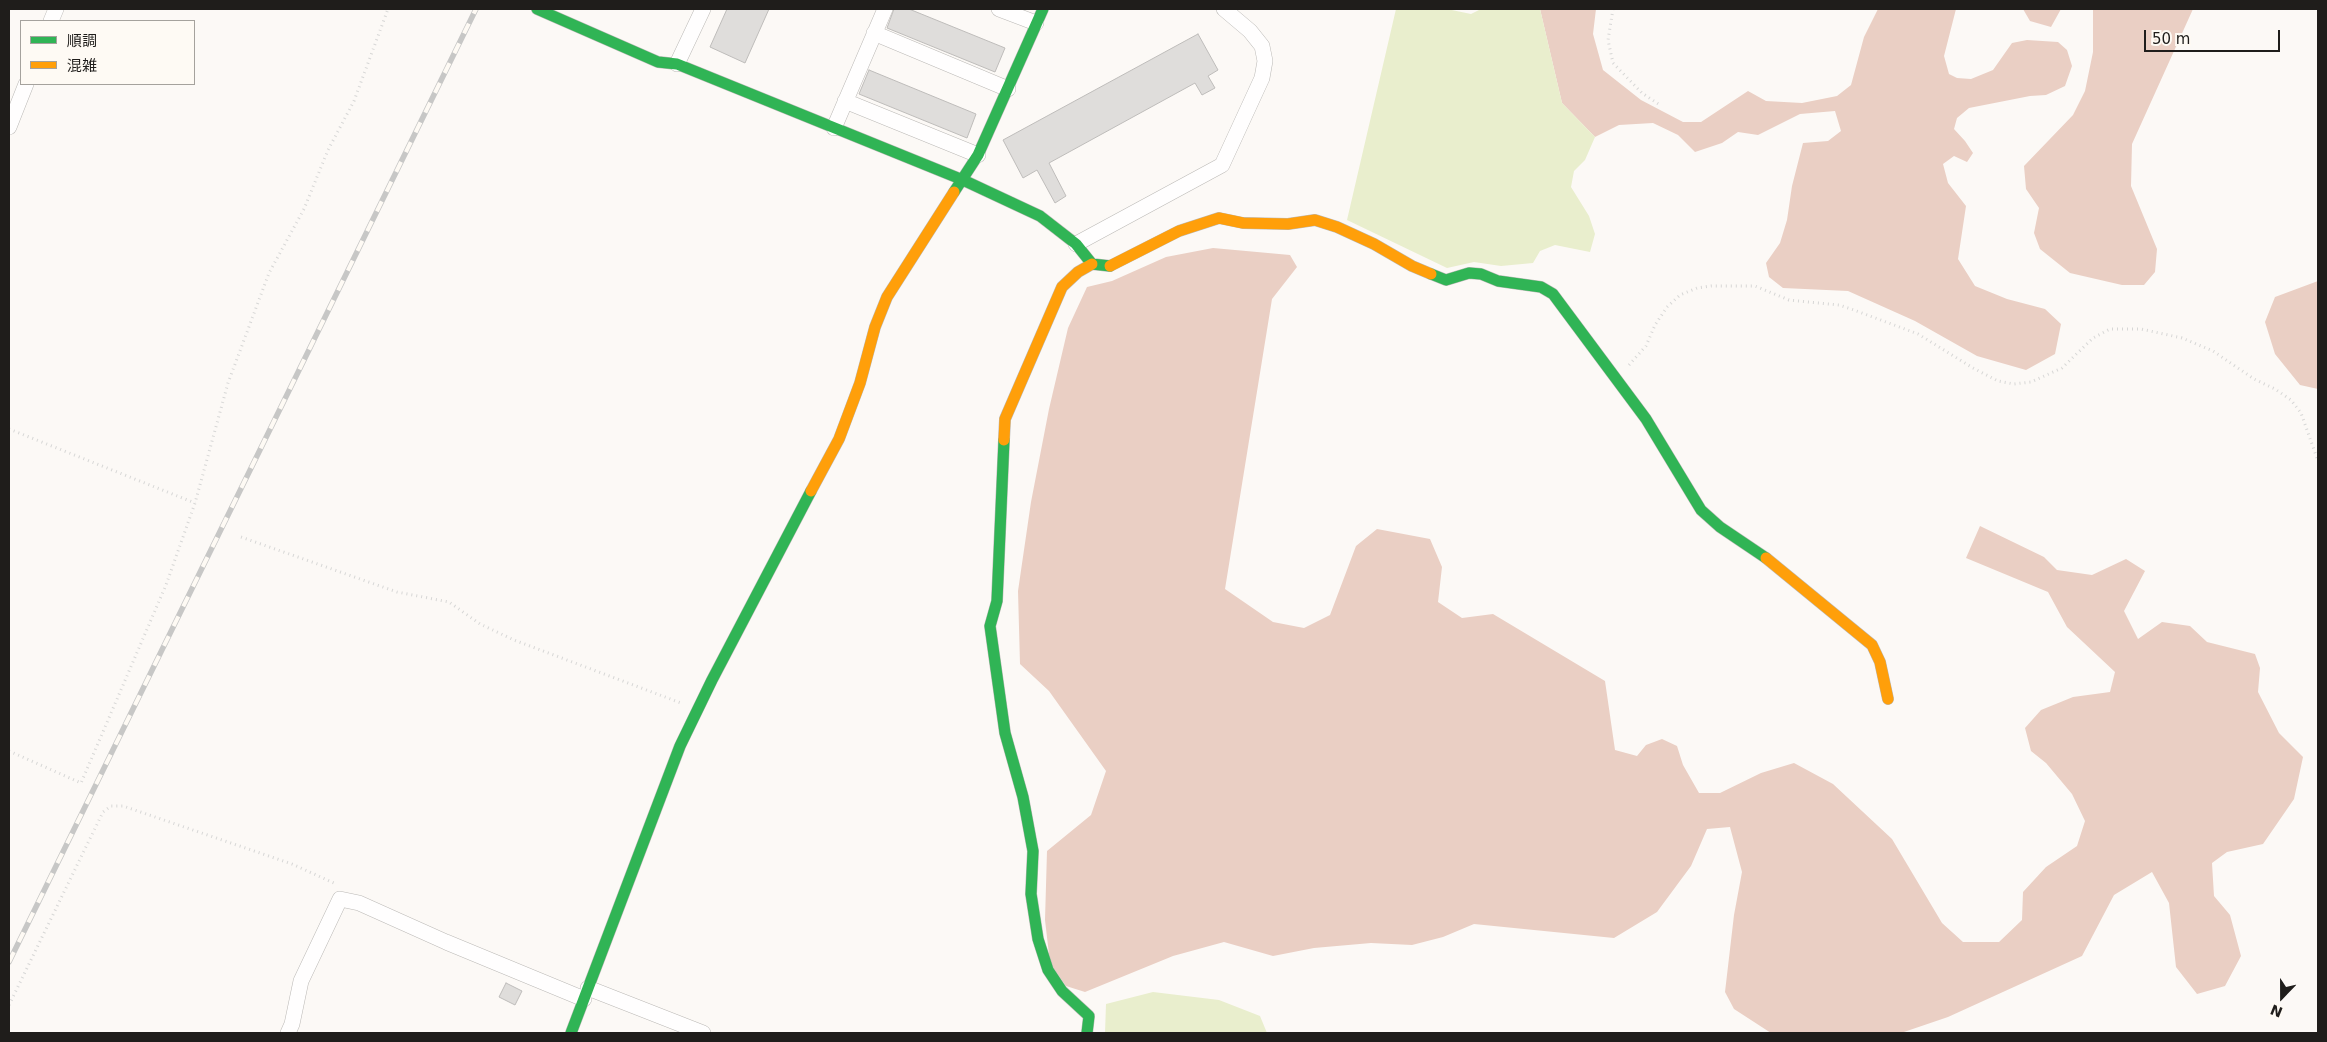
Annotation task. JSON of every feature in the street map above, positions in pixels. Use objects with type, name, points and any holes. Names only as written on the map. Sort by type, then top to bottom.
[{"type":"street","points":[[537,9],[658,62],[677,64],[963,180],[1040,216],[1076,244],[1092,264]]},
{"type":"street","points":[[677,64],[703,9]]},
{"type":"street","points":[[834,128],[885,9]]},
{"type":"street","points":[[999,9],[1036,24]]},
{"type":"street","points":[[571,1033],[680,746],[838,439],[860,383],[875,327],[887,297],[902,269],[978,155],[1043,9]]},
{"type":"street","points":[[1076,244],[1222,165],[1262,78],[1264,60],[1262,46],[1250,31],[1224,9]]},
{"type":"street","points":[[874,34],[1008,89]]},
{"type":"street","points":[[9,127],[26,85]]},
{"type":"street","points":[[845,102],[978,155]]},
{"type":"street","points":[[1088,1033],[1089,1016],[1058,984],[1048,970],[1038,939],[1031,894],[1033,852],[1023,797],[1005,733],[990,626],[997,601],[1005,419],[1062,287],[1078,272],[1092,264],[1108,267],[1179,231],[1219,218],[1243,223],[1288,224],[1315,220],[1352,234],[1412,266],[1446,280],[1469,273],[1542,287],[1553,294],[1612,372],[1646,420],[1683,483],[1702,510],[1720,527],[1774,563],[1816,597],[1841,621],[1860,633],[1872,645],[1880,662],[1888,699]]},
{"type":"street","points":[[288,1033],[292,1024],[301,981],[340,899],[359,903],[418,931],[586,993],[703,1033]]},
{"type":"path","points":[[9,751],[81,783],[166,585],[195,503],[228,383],[269,273],[304,209],[328,150],[354,101],[388,9]]},
{"type":"path","points":[[1613,9],[1608,40],[1613,63],[1642,93],[1660,104]]},
{"type":"path","points":[[1612,372],[1627,366],[1638,358],[1646,346],[1655,324],[1667,307],[1680,295],[1697,288],[1711,286],[1755,286],[1789,300],[1846,307],[1918,334],[1973,368],[1998,381],[2014,384],[2031,382],[2062,368],[2093,338],[2110,329],[2141,329],[2182,338],[2213,351],[2254,380],[2275,389],[2291,400],[2301,413],[2318,461]]},
{"type":"path","points":[[9,429],[195,503]]},
{"type":"path","points":[[241,537],[397,592],[450,602],[480,624],[514,640],[698,709]]},
{"type":"path","points":[[9,1006],[102,812],[111,806],[123,806],[292,864],[337,885],[340,899]]},
{"type":"shaded area","points":[[1396,9],[1447,9],[1471,14],[1481,9],[1540,9],[1562,103],[1595,137],[1585,160],[1574,171],[1571,187],[1589,216],[1595,234],[1590,252],[1555,245],[1540,251],[1533,263],[1501,266],[1474,262],[1447,268],[1347,220]]},
{"type":"shaded area","points":[[1540,9],[1596,9],[1593,34],[1603,70],[1641,100],[1683,122],[1701,122],[1748,91],[1766,101],[1802,103],[1837,96],[1851,85],[1864,37],[1878,9],[1956,9],[1944,56],[1949,74],[1957,78],[1971,79],[1993,70],[2012,43],[2027,40],[2058,42],[2067,50],[2072,66],[2065,86],[2046,95],[2030,96],[1969,108],[1957,118],[1954,129],[1973,153],[1967,162],[1954,156],[1943,164],[1948,183],[1966,206],[1958,259],[1975,286],[2007,299],[2045,309],[2061,324],[2055,354],[2026,370],[1977,356],[1915,321],[1848,291],[1783,288],[1769,277],[1766,263],[1780,243],[1787,220],[1792,186],[1803,143],[1828,141],[1841,131],[1835,111],[1800,114],[1758,135],[1738,132],[1722,143],[1695,152],[1678,135],[1653,123],[1619,125],[1595,137],[1562,103]]},
{"type":"shaded area","points":[[2023,9],[2061,9],[2051,27],[2030,21]]},
{"type":"shaded area","points":[[2093,9],[2193,9],[2132,144],[2131,186],[2157,249],[2155,272],[2144,285],[2122,285],[2070,273],[2040,249],[2034,233],[2039,208],[2026,189],[2024,166],[2073,115],[2085,91],[2093,52]]},
{"type":"shaded area","points":[[1213,248],[1290,255],[1297,267],[1272,299],[1225,589],[1273,622],[1304,628],[1330,615],[1356,546],[1377,529],[1430,539],[1442,567],[1438,602],[1462,618],[1493,614],[1605,681],[1615,750],[1637,756],[1646,745],[1662,739],[1677,746],[1683,765],[1699,793],[1720,793],[1761,773],[1794,763],[1833,784],[1892,839],[1942,923],[1963,942],[1999,942],[2022,920],[2023,892],[2046,867],[2077,846],[2085,821],[2072,794],[2046,763],[2031,751],[2025,728],[2041,710],[2073,697],[2110,692],[2115,672],[2067,627],[2048,592],[1966,558],[1980,526],[2044,557],[2057,570],[2092,575],[2126,559],[2145,571],[2124,611],[2138,639],[2162,622],[2190,626],[2207,642],[2255,654],[2260,668],[2258,692],[2279,733],[2303,757],[2294,799],[2263,844],[2227,852],[2212,863],[2214,896],[2230,915],[2241,956],[2225,986],[2197,994],[2176,967],[2169,903],[2152,872],[2114,895],[2082,956],[1948,1017],[1901,1033],[1771,1033],[1734,1009],[1725,992],[1734,915],[1742,872],[1730,827],[1707,829],[1691,866],[1657,912],[1614,938],[1474,924],[1443,937],[1412,945],[1371,943],[1314,948],[1273,956],[1224,942],[1173,956],[1085,992],[1066,986],[1050,963],[1045,920],[1047,851],[1091,815],[1106,771],[1049,691],[1020,664],[1018,591],[1031,502],[1049,409],[1068,328],[1087,287],[1112,281],[1166,257]]},
{"type":"shaded area","points":[[2318,281],[2318,389],[2300,385],[2275,354],[2265,322],[2275,297]]},
{"type":"shaded area","points":[[1153,992],[1219,1000],[1260,1016],[1267,1033],[1105,1033],[1106,1004]]},
{"type":"building","points":[[727,9],[769,9],[745,63],[710,47]]},
{"type":"building","points":[[894,9],[909,9],[1005,48],[995,72],[887,28]]},
{"type":"building","points":[[1198,34],[1218,70],[1208,76],[1215,88],[1202,95],[1195,83],[1049,163],[1066,196],[1055,203],[1037,170],[1023,178],[1003,140]]},
{"type":"building","points":[[869,70],[976,114],[967,138],[859,94]]},
{"type":"building","points":[[506,983],[522,991],[515,1005],[499,997]]},
{"type":"railway","points":[[9,962],[476,9]]},
{"type":"traffic: fast","points":[[537,9],[658,62],[677,64],[963,180],[1040,216],[1076,244],[1092,264],[1110,266]]},
{"type":"traffic: fast","points":[[954,192],[978,155],[1043,9]]},
{"type":"traffic: fast","points":[[1431,274],[1446,280],[1469,273],[1481,274],[1498,281],[1541,287],[1553,294],[1646,419],[1701,510],[1720,527],[1766,558]]},
{"type":"traffic: fast","points":[[1004,440],[997,601],[990,626],[1005,733],[1023,797],[1033,851],[1031,894],[1038,939],[1048,970],[1062,991],[1089,1016],[1087,1033]]},
{"type":"traffic: fast","points":[[571,1033],[680,746],[712,680],[811,491]]},
{"type":"traffic: slow","points":[[811,491],[839,439],[860,383],[875,327],[887,297],[954,192]]},
{"type":"traffic: slow","points":[[1110,266],[1179,231],[1219,218],[1243,223],[1288,224],[1315,220],[1337,227],[1374,244],[1412,266],[1431,274]]},
{"type":"traffic: slow","points":[[1004,440],[1005,419],[1062,287],[1078,272],[1092,264]]},
{"type":"traffic: slow","points":[[1766,558],[1872,645],[1880,662],[1888,699]]}]
